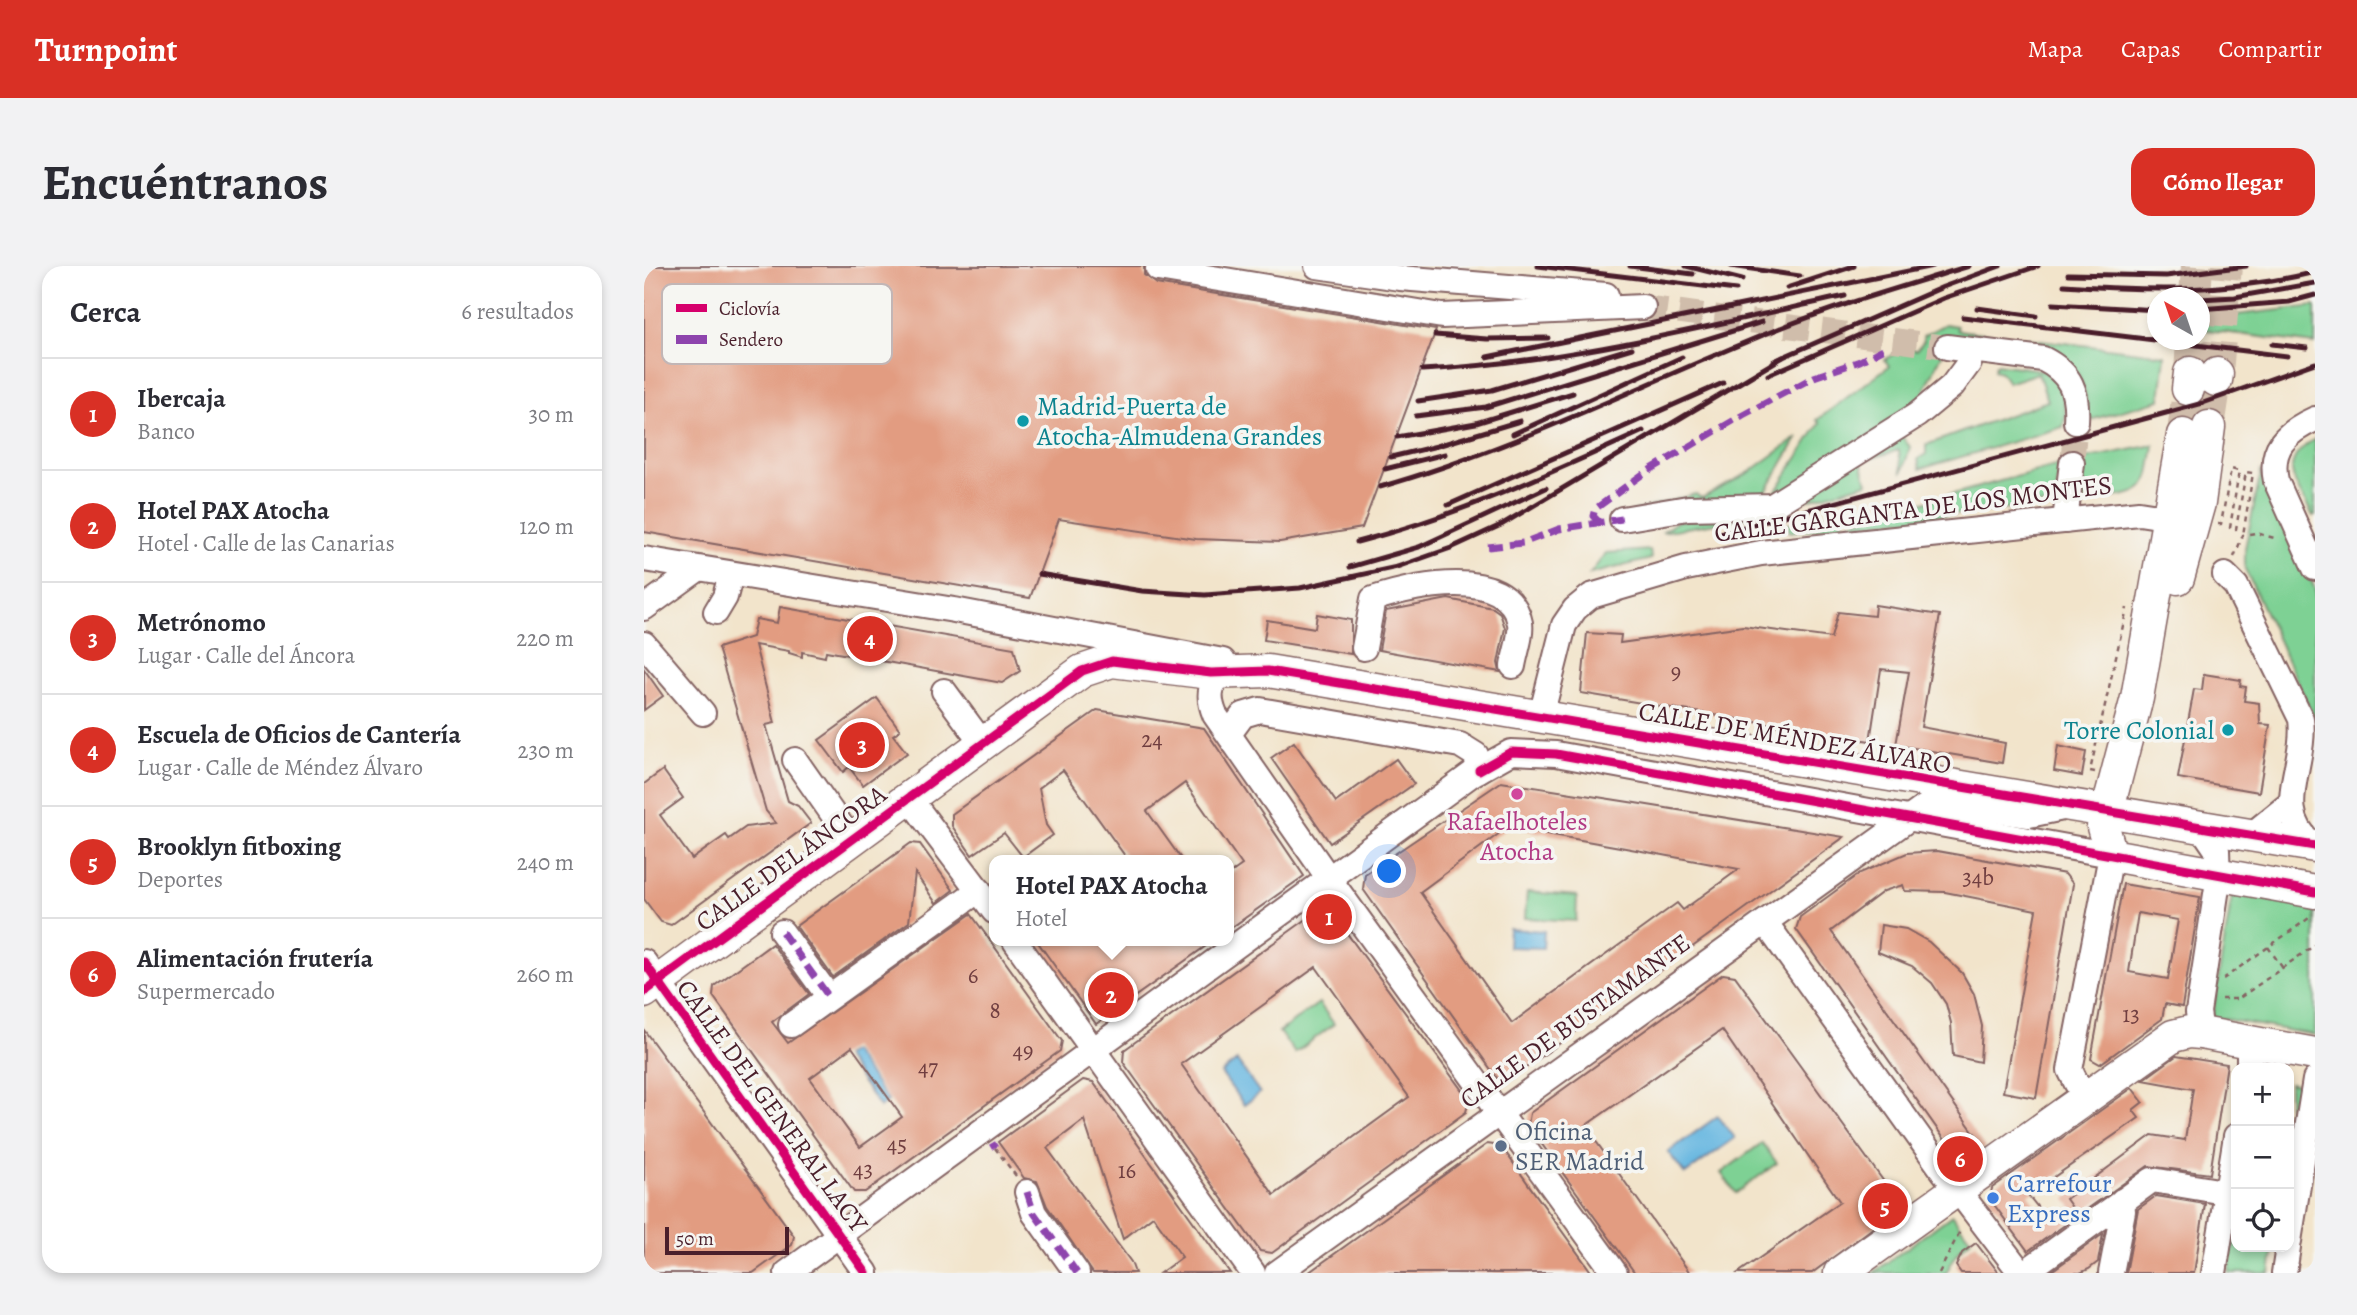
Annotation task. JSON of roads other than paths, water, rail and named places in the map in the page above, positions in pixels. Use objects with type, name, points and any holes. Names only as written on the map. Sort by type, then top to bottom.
[{"type":"main road","points":[[2137,698],[2171,518],[2196,431],[2197,510],[2183,562],[2137,698],[2106,813],[2104,827],[2111,855],[2315,892]]},
{"type":"main road","name":"CALLE DEL ÁNCORA","points":[[649,979],[851,840],[1083,671],[1096,665],[1126,662],[1191,672],[1268,671]]},
{"type":"main road","name":"CALLE DE MÉNDEZ ÁLVARO","points":[[1268,671],[1541,716],[2058,810],[2106,813],[2315,846]]},
{"type":"main road","points":[[1840,1273],[1963,1198],[2089,1094],[2164,1041],[2181,1033],[2201,1033],[2249,1056],[2315,1054]]},
{"type":"street","points":[[1158,269],[1442,316],[1643,307],[1617,295],[1400,278],[1317,266]]},
{"type":"street","points":[[1947,347],[2043,359],[2055,365],[2075,389],[2078,402],[2076,422]]},
{"type":"street","points":[[1622,519],[1688,508],[1772,506],[1917,415],[1952,386],[1969,363],[1972,351]]},
{"type":"street","points":[[2315,419],[2285,436],[2274,453],[2276,481],[2315,568]]},
{"type":"street","points":[[2065,521],[2072,463]]},
{"type":"street","name":"CALLE GARGANTA DE LOS MONTES","points":[[1541,716],[1558,643],[1569,617],[1591,596],[1724,559],[2139,513],[2171,518]]},
{"type":"street","name":"CALLE DE MÉNDEZ ÁLVARO","points":[[644,559],[978,614],[1268,671]]},
{"type":"street","points":[[644,608],[698,569]]},
{"type":"street","points":[[716,612],[726,597],[731,574]]},
{"type":"street","points":[[2225,575],[2236,586],[2301,719],[2303,734],[2291,803],[2297,828],[2315,846]]},
{"type":"street","points":[[1364,648],[1373,599],[1428,585],[1459,582],[1491,590],[1506,600],[1519,621],[1513,666]]},
{"type":"street","points":[[1518,639],[1558,643]]},
{"type":"street","points":[[644,644],[704,713]]},
{"type":"street","points":[[1225,673],[1212,686],[1210,702],[1230,734],[1330,880],[1615,1273]]},
{"type":"street","points":[[944,691],[983,744]]},
{"type":"street","points":[[1230,734],[1243,715],[1261,710],[1460,745],[1476,755],[1479,770]]},
{"type":"street","points":[[787,1273],[1479,770],[1511,752],[1547,753],[2111,855],[2070,1070],[2077,1084],[2089,1094]]},
{"type":"street","points":[[795,760],[851,840]]},
{"type":"street","points":[[909,798],[989,904]]},
{"type":"street","points":[[2250,836],[2291,803]]},
{"type":"street","name":"CALLE DE MÉNDEZ ÁLVARO","points":[[1909,818],[1936,804],[2020,814],[2058,810]]},
{"type":"street","points":[[2028,840],[2032,828],[2058,810]]},
{"type":"street","name":"CALLE DE BUSTAMANTE","points":[[1277,1273],[1909,818]]},
{"type":"street","points":[[2201,1033],[2197,1024],[2200,998],[2217,895],[2217,850],[2202,828]]},
{"type":"street","points":[[791,1025],[979,890]]},
{"type":"street","points":[[1765,922],[1963,1198],[2022,1273],[2152,1180],[2231,1194],[2214,1273]]},
{"type":"street","points":[[782,932],[829,997]]},
{"type":"street","points":[[1019,946],[1253,1273]]},
{"type":"street","name":"CALLE DEL GENERAL LACY","points":[[649,979],[866,1273]]},
{"type":"street","points":[[2293,1189],[2315,1080]]},
{"type":"street","points":[[1027,1192],[1034,1213],[1077,1273]]},
{"type":"street","points":[[2111,1273],[2123,1211],[2122,1201]]},
{"type":"street","points":[[2284,1273],[2287,1252]]},
{"type":"water","points":[[1509,929],[1544,931],[1543,948],[1508,947]]},
{"type":"water","points":[[852,1051],[888,1101],[880,1107],[844,1056]]},
{"type":"water","points":[[1237,1061],[1260,1093],[1244,1105],[1221,1073]]},
{"type":"water","points":[[1718,1116],[1735,1138],[1685,1174],[1668,1152]]},
{"type":"tunnel","points":[[2196,287],[2197,266]]},
{"type":"tunnel","points":[[2217,374],[2226,266]]},
{"type":"tunnel","points":[[1643,307],[1947,347]]},
{"type":"tunnel","points":[[2190,373],[2191,350]]},
{"type":"tunnel","points":[[2209,427],[2216,380]]},
{"type":"tunnel","points":[[2183,435],[2188,389]]},
{"type":"tunnel","points":[[2072,463],[2076,422]]},
{"type":"railway","points":[[1538,266],[1736,290]]},
{"type":"railway","points":[[1630,266],[1693,274]]},
{"type":"railway","points":[[1686,266],[1742,280]]},
{"type":"railway","points":[[1731,266],[1800,276]]},
{"type":"railway","points":[[1787,288],[1854,266]]},
{"type":"railway","points":[[1487,357],[1933,266]]},
{"type":"railway","points":[[1380,487],[1532,434],[1801,320],[1969,266]]},
{"type":"railway","points":[[1774,361],[1943,287],[2000,266]]},
{"type":"railway","points":[[1768,375],[1944,298],[2038,266]]},
{"type":"railway","points":[[2068,274],[2166,276],[2246,266]]},
{"type":"railway","points":[[2064,285],[2190,289],[2253,284],[2315,272]]},
{"type":"railway","points":[[2210,298],[2235,297],[2315,283]]},
{"type":"railway","points":[[2210,308],[2289,302],[2315,295]]},
{"type":"railway","points":[[1422,370],[1528,360],[1635,342],[1845,296]]},
{"type":"railway","points":[[2053,304],[2147,309]]},
{"type":"railway","points":[[1977,308],[2036,316]]},
{"type":"railway","points":[[1963,317],[2287,356]]},
{"type":"railway","points":[[1416,416],[1486,407],[1762,322]]},
{"type":"railway","points":[[1435,335],[1487,339],[1548,338]]},
{"type":"railway","points":[[2272,344],[2307,348]]},
{"type":"railway","points":[[1418,401],[1492,390],[1632,348]]},
{"type":"railway","points":[[1513,434],[1682,357]]},
{"type":"railway","points":[[1039,574],[1142,591],[1205,595],[1300,588],[1397,567],[1451,548],[1501,525],[1783,357]]},
{"type":"railway","points":[[1722,533],[2203,403],[2315,363]]},
{"type":"railway","points":[[1448,505],[1723,383]]},
{"type":"railway","points":[[1397,437],[1476,423],[1573,393]]},
{"type":"railway","points":[[1391,457],[1520,421]]},
{"type":"railway","points":[[1357,542],[1467,507],[1643,431]]},
{"type":"railway","points":[[1385,469],[1445,454]]},
{"type":"railway","points":[[1350,567],[1419,547],[1546,488]]},
{"type":"place","name":"Madrid-Puerta de Atocha-Almudena Grandes","points":[[1023,421]]},
{"type":"place","name":"Escuela de Oficios de Cantería","points":[[870,639]]},
{"type":"place","name":"Torre Colonial","points":[[2228,730]]},
{"type":"place","name":"Metrónomo","points":[[862,745]]},
{"type":"place","name":"Rafaelhoteles Atocha","points":[[1517,794]]},
{"type":"place","name":"Ibercaja","points":[[1329,917]]},
{"type":"place","name":"Hotel PAX Atocha","points":[[1111,995]]},
{"type":"place","name":"Oficina SER Madrid","points":[[1501,1146]]},
{"type":"place","name":"Alimentación frutería","points":[[1960,1159]]},
{"type":"place","name":"Carrefour Express","points":[[1993,1198]]},
{"type":"place","name":"Brooklyn fitboxing","points":[[1885,1206]]}]
